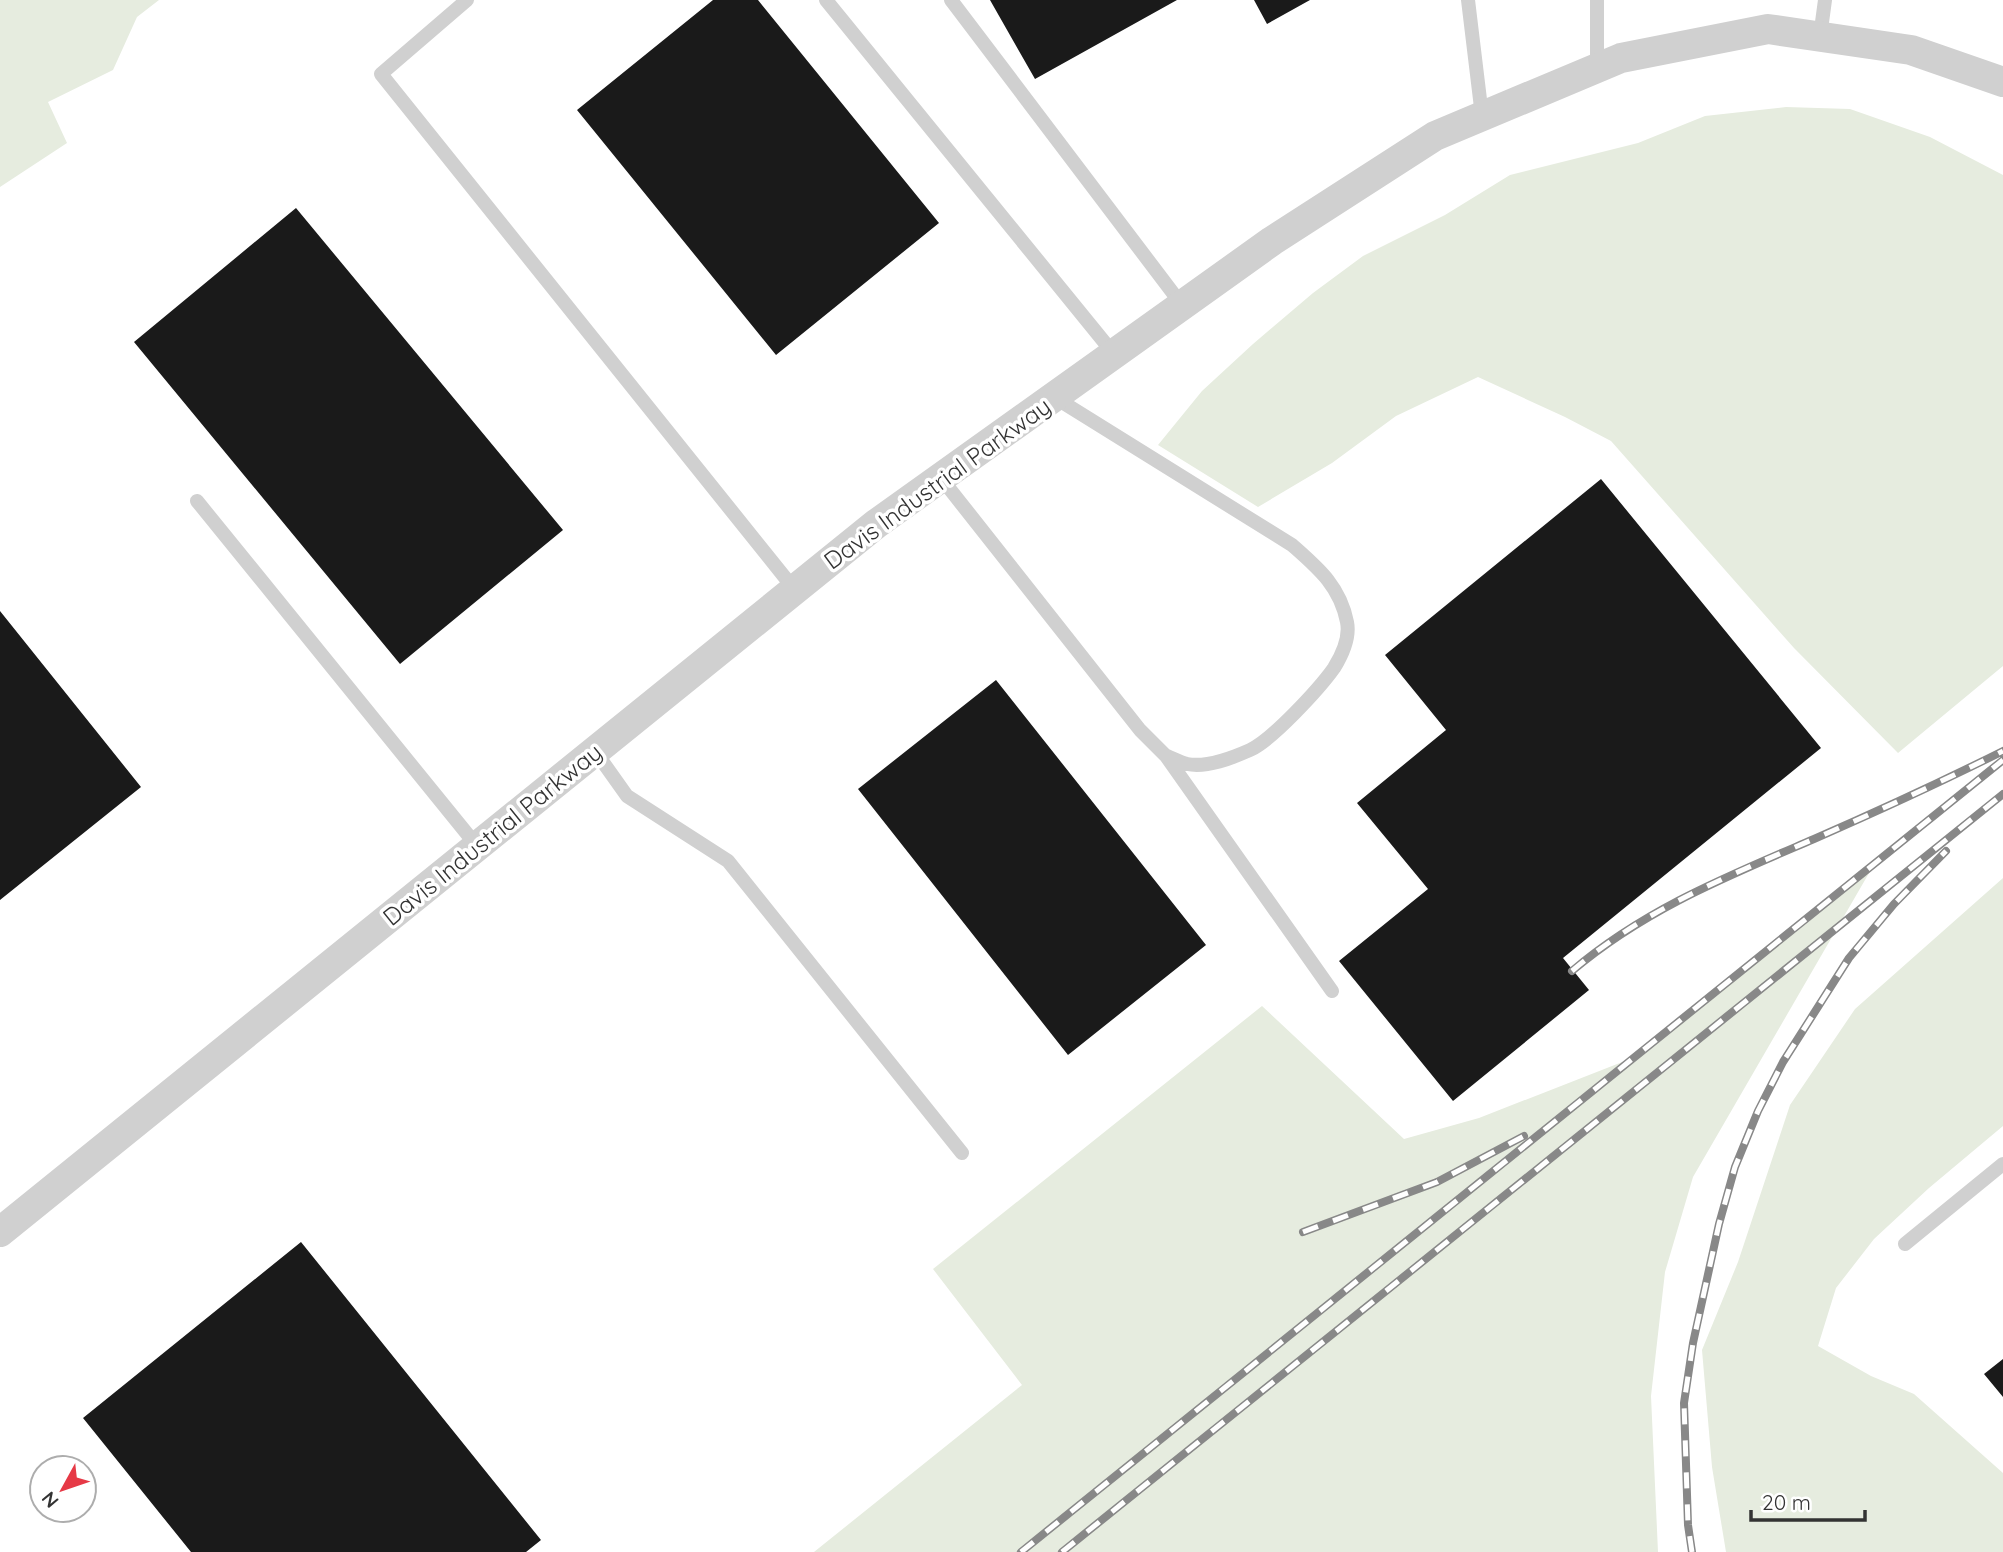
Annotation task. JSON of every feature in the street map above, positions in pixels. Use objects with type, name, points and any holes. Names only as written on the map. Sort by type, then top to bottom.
[{"type":"street","name":"Davis Industrial Parkway","points":[[0,1232],[876,524],[1272,241],[1435,136],[1621,58],[1768,29],[1911,50],[2003,82]]},
{"type":"lane","points":[[467,0],[382,74],[795,590]]},
{"type":"lane","points":[[825,0],[1114,354]]},
{"type":"lane","points":[[951,0],[1182,305]]},
{"type":"lane","points":[[1468,0],[1482,116]]},
{"type":"lane","points":[[1597,0],[1597,68]]},
{"type":"lane","points":[[1820,37],[1825,0]]},
{"type":"lane","points":[[1055,397],[1292,545],[1325,574],[1339,598],[1348,624],[1346,641],[1334,667],[1290,718],[1253,749],[1216,762],[1189,765],[1166,756]]},
{"type":"lane","points":[[941,478],[1140,730],[1166,756],[1332,991]]},
{"type":"lane","points":[[197,501],[477,846]]},
{"type":"lane","points":[[595,751],[627,796],[729,861],[962,1153]]},
{"type":"lane","points":[[1905,1244],[2003,1164]]},
{"type":"shaded area","points":[[0,0],[159,0],[137,17],[113,70],[48,102],[67,143],[0,187]]},
{"type":"shaded area","points":[[1786,107],[1850,109],[1930,137],[2003,175],[2003,666],[1898,753],[1794,648],[1611,441],[1478,377],[1396,416],[1332,463],[1258,507],[1158,445],[1202,391],[1313,293],[1363,256],[1445,215],[1510,175],[1638,143],[1705,116]]},
{"type":"shaded area","points":[[1876,861],[1693,1177],[1665,1272],[1651,1396],[1658,1552],[814,1552],[1022,1385],[933,1269],[1262,1006],[1404,1139],[1479,1118],[1635,1057]]},
{"type":"shaded area","points":[[2003,878],[2003,1126],[1929,1188],[1874,1239],[1836,1288],[1818,1346],[1871,1376],[1914,1394],[2003,1473],[2003,1552],[1726,1552],[1712,1467],[1702,1350],[1738,1262],[1790,1105],[1855,1009]]},
{"type":"building","points":[[713,0],[758,0],[939,223],[776,355],[577,110]]},
{"type":"building","points":[[990,0],[1177,0],[1035,79]]},
{"type":"building","points":[[1254,0],[1310,0],[1267,24]]},
{"type":"building","points":[[296,208],[563,530],[400,664],[134,342]]},
{"type":"building","points":[[1601,479],[1821,748],[1563,958],[1589,990],[1453,1101],[1339,961],[1428,889],[1357,803],[1446,730],[1385,655]]},
{"type":"building","points":[[0,611],[141,787],[0,900]]},
{"type":"building","points":[[996,680],[1206,945],[1068,1055],[858,789]]},
{"type":"building","points":[[301,1242],[541,1540],[526,1552],[191,1552],[83,1418]]},
{"type":"building","points":[[2003,1359],[2003,1397],[1984,1374]]},
{"type":"railway","points":[[1572,971],[1629,929],[1688,896],[2003,751]]},
{"type":"railway","points":[[1021,1552],[2003,760]]},
{"type":"railway","points":[[1062,1552],[2003,794]]},
{"type":"railway","points":[[1692,1552],[1688,1525],[1684,1403],[1693,1343],[1719,1224],[1735,1167],[1758,1111],[1783,1062],[1849,958],[1894,904],[1946,851]]},
{"type":"railway","points":[[1303,1232],[1437,1182],[1524,1136]]}]
